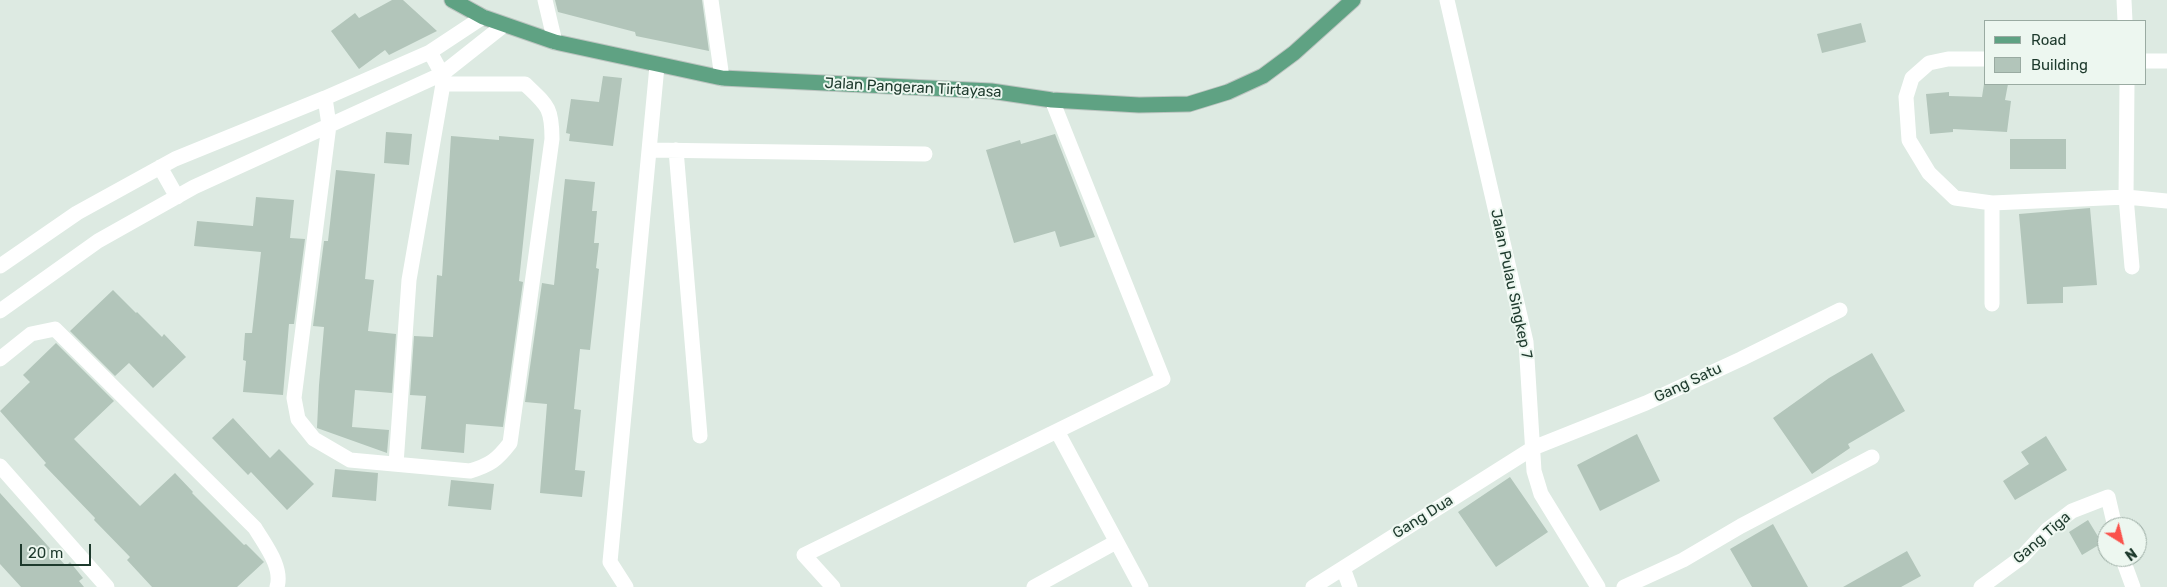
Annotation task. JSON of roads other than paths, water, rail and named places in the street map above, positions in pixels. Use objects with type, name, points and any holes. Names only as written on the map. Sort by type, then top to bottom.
[{"type":"main road","name":"Jalan Pangeran Tirtayasa","points":[[452,0],[483,17],[555,42],[658,66],[722,78],[991,91],[1052,100],[1139,105],[1189,104],[1228,92],[1263,76],[1294,52],[1353,0]]},
{"type":"street","points":[[545,0],[555,42]]},
{"type":"street","points":[[711,0],[722,78]]},
{"type":"street","name":"Jalan Pulau Singkep 7","points":[[1446,0],[1526,342],[1534,471],[1541,494],[1598,587]]},
{"type":"street","points":[[2124,0],[2125,20]]},
{"type":"street","points":[[0,266],[77,213],[175,159],[326,98],[430,52],[483,17]]},
{"type":"street","points":[[0,311],[98,241],[177,197],[329,125],[443,79],[504,25]]},
{"type":"street","points":[[396,464],[409,280],[443,79],[430,52]]},
{"type":"street","points":[[1984,59],[1948,59],[1929,63],[1912,78],[1906,96],[1909,140],[1929,172],[1955,198],[1992,203],[2126,196],[2167,201]]},
{"type":"street","points":[[2147,61],[2167,62]]},
{"type":"street","points":[[626,587],[610,562],[658,66]]},
{"type":"street","points":[[326,98],[329,125],[294,398],[298,419],[314,439],[350,460],[470,471],[488,465],[500,457],[510,443],[552,139],[552,116],[542,100],[525,84],[443,79]]},
{"type":"street","points":[[2127,85],[2126,196],[2132,268]]},
{"type":"street","points":[[833,587],[804,555],[1163,379],[1052,100]]},
{"type":"street","points":[[650,150],[925,154]]},
{"type":"street","points":[[676,150],[700,436]]},
{"type":"street","points":[[160,167],[177,197]]},
{"type":"street","points":[[1992,203],[1992,304]]},
{"type":"street","name":"Gang Satu","points":[[1533,448],[1646,403],[1741,360],[1840,310]]},
{"type":"street","points":[[0,359],[31,334],[55,329],[255,528],[272,556],[279,580],[277,587]]},
{"type":"street","points":[[1057,431],[1141,587]]},
{"type":"street","name":"Gang Dua","points":[[1313,587],[1533,448]]},
{"type":"street","points":[[1624,587],[1683,560],[1741,526],[1872,457]]},
{"type":"street","points":[[0,466],[107,587]]},
{"type":"street","name":"Gang Tiga","points":[[1980,587],[2022,557],[2046,530],[2072,511],[2108,496],[2113,517]]},
{"type":"street","points":[[1034,587],[1116,542]]},
{"type":"street","points":[[2126,567],[2133,587]]},
{"type":"street","points":[[1343,568],[1350,587]]}]
